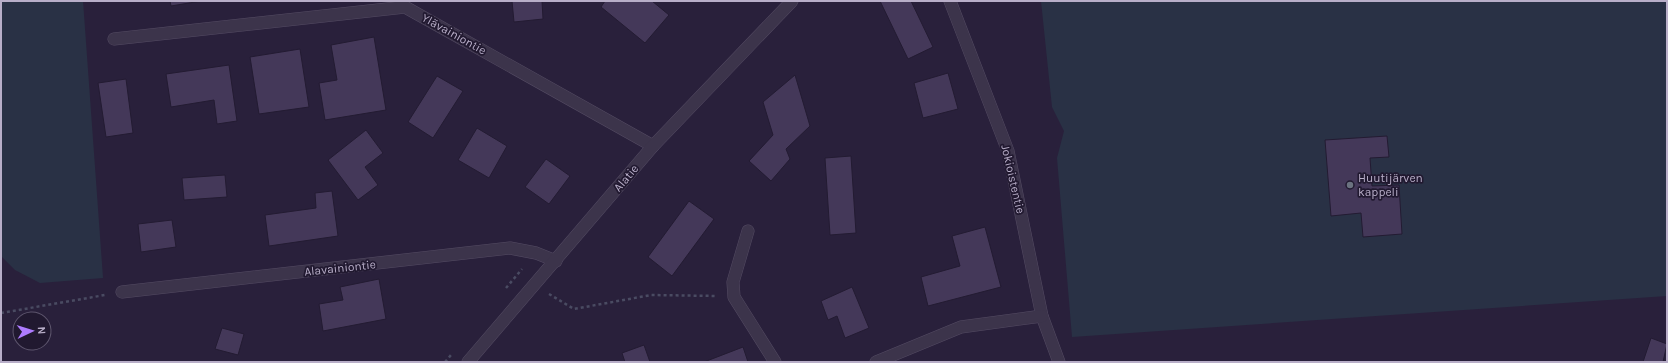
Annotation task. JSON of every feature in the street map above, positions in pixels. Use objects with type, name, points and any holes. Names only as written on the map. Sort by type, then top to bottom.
[{"type":"street","name":"Alatie","points":[[468,362],[653,146],[792,1]]},
{"type":"street","name":"Jokioistentie","points":[[950,1],[1008,151],[1042,316],[1059,362]]},
{"type":"street","name":"Ylävainiontie","points":[[114,39],[406,7],[653,146]]},
{"type":"street","points":[[748,232],[733,282],[734,297],[775,362]]},
{"type":"street","name":"Alavainiontie","points":[[122,292],[510,248],[536,253],[556,261]]},
{"type":"street","points":[[876,362],[962,327],[1042,316]]},
{"type":"path","points":[[514,277],[574,309],[651,295],[734,297]]},
{"type":"path","points":[[1,313],[122,292]]},
{"type":"shaded area","points":[[1,1],[83,1],[103,278],[40,283],[15,270],[1,256]]},
{"type":"shaded area","points":[[1041,1],[1667,1],[1667,296],[1072,337],[1057,158],[1064,131],[1052,107]]},
{"type":"building","points":[[170,1],[201,1],[171,6]]},
{"type":"building","points":[[512,1],[542,1],[543,19],[514,22]]},
{"type":"building","points":[[605,1],[652,1],[669,15],[645,43],[601,7]]},
{"type":"building","points":[[880,1],[911,1],[933,47],[908,59]]},
{"type":"building","points":[[374,37],[386,110],[325,120],[319,83],[337,80],[331,45]]},
{"type":"building","points":[[300,49],[309,107],[259,114],[250,57]]},
{"type":"building","points":[[229,65],[237,121],[217,124],[214,100],[171,107],[166,74]]},
{"type":"building","points":[[948,73],[958,109],[923,118],[914,83]]},
{"type":"building","points":[[795,75],[810,126],[786,149],[790,159],[771,181],[749,161],[773,135],[763,102]]},
{"type":"building","points":[[437,76],[463,91],[433,138],[408,122]]},
{"type":"building","points":[[126,79],[133,133],[106,137],[98,83]]},
{"type":"building","points":[[477,128],[507,146],[489,178],[458,160]]},
{"type":"building","points":[[366,130],[383,153],[365,167],[378,185],[358,200],[328,160]]},
{"type":"building","name":"Huutijärven kappeli","points":[[1387,136],[1389,157],[1370,158],[1372,186],[1399,185],[1402,234],[1363,237],[1361,213],[1331,216],[1325,140]]},
{"type":"building","points":[[851,156],[856,233],[830,235],[825,158]]},
{"type":"building","points":[[546,159],[570,176],[549,204],[525,187]]},
{"type":"building","points":[[225,175],[227,197],[184,200],[182,178]]},
{"type":"building","points":[[332,191],[338,236],[269,246],[265,215],[316,208],[315,193]]},
{"type":"building","points":[[689,201],[714,219],[672,276],[648,257]]},
{"type":"building","points":[[172,220],[176,247],[141,252],[138,224]]},
{"type":"building","points":[[985,227],[1001,287],[928,306],[921,277],[960,266],[952,236]]},
{"type":"building","points":[[379,279],[386,319],[323,331],[319,304],[343,300],[340,287]]},
{"type":"building","points":[[852,287],[869,328],[845,338],[837,316],[828,320],[821,301]]},
{"type":"building","points":[[222,328],[244,334],[238,355],[215,349]]},
{"type":"building","points":[[1651,338],[1667,344],[1663,362],[1643,362]]},
{"type":"building","points":[[644,345],[650,362],[625,362],[622,353]]},
{"type":"building","points":[[743,347],[748,362],[704,362]]},
{"type":"place","name":"Huutijärven kappeli","points":[[1350,185]]}]
